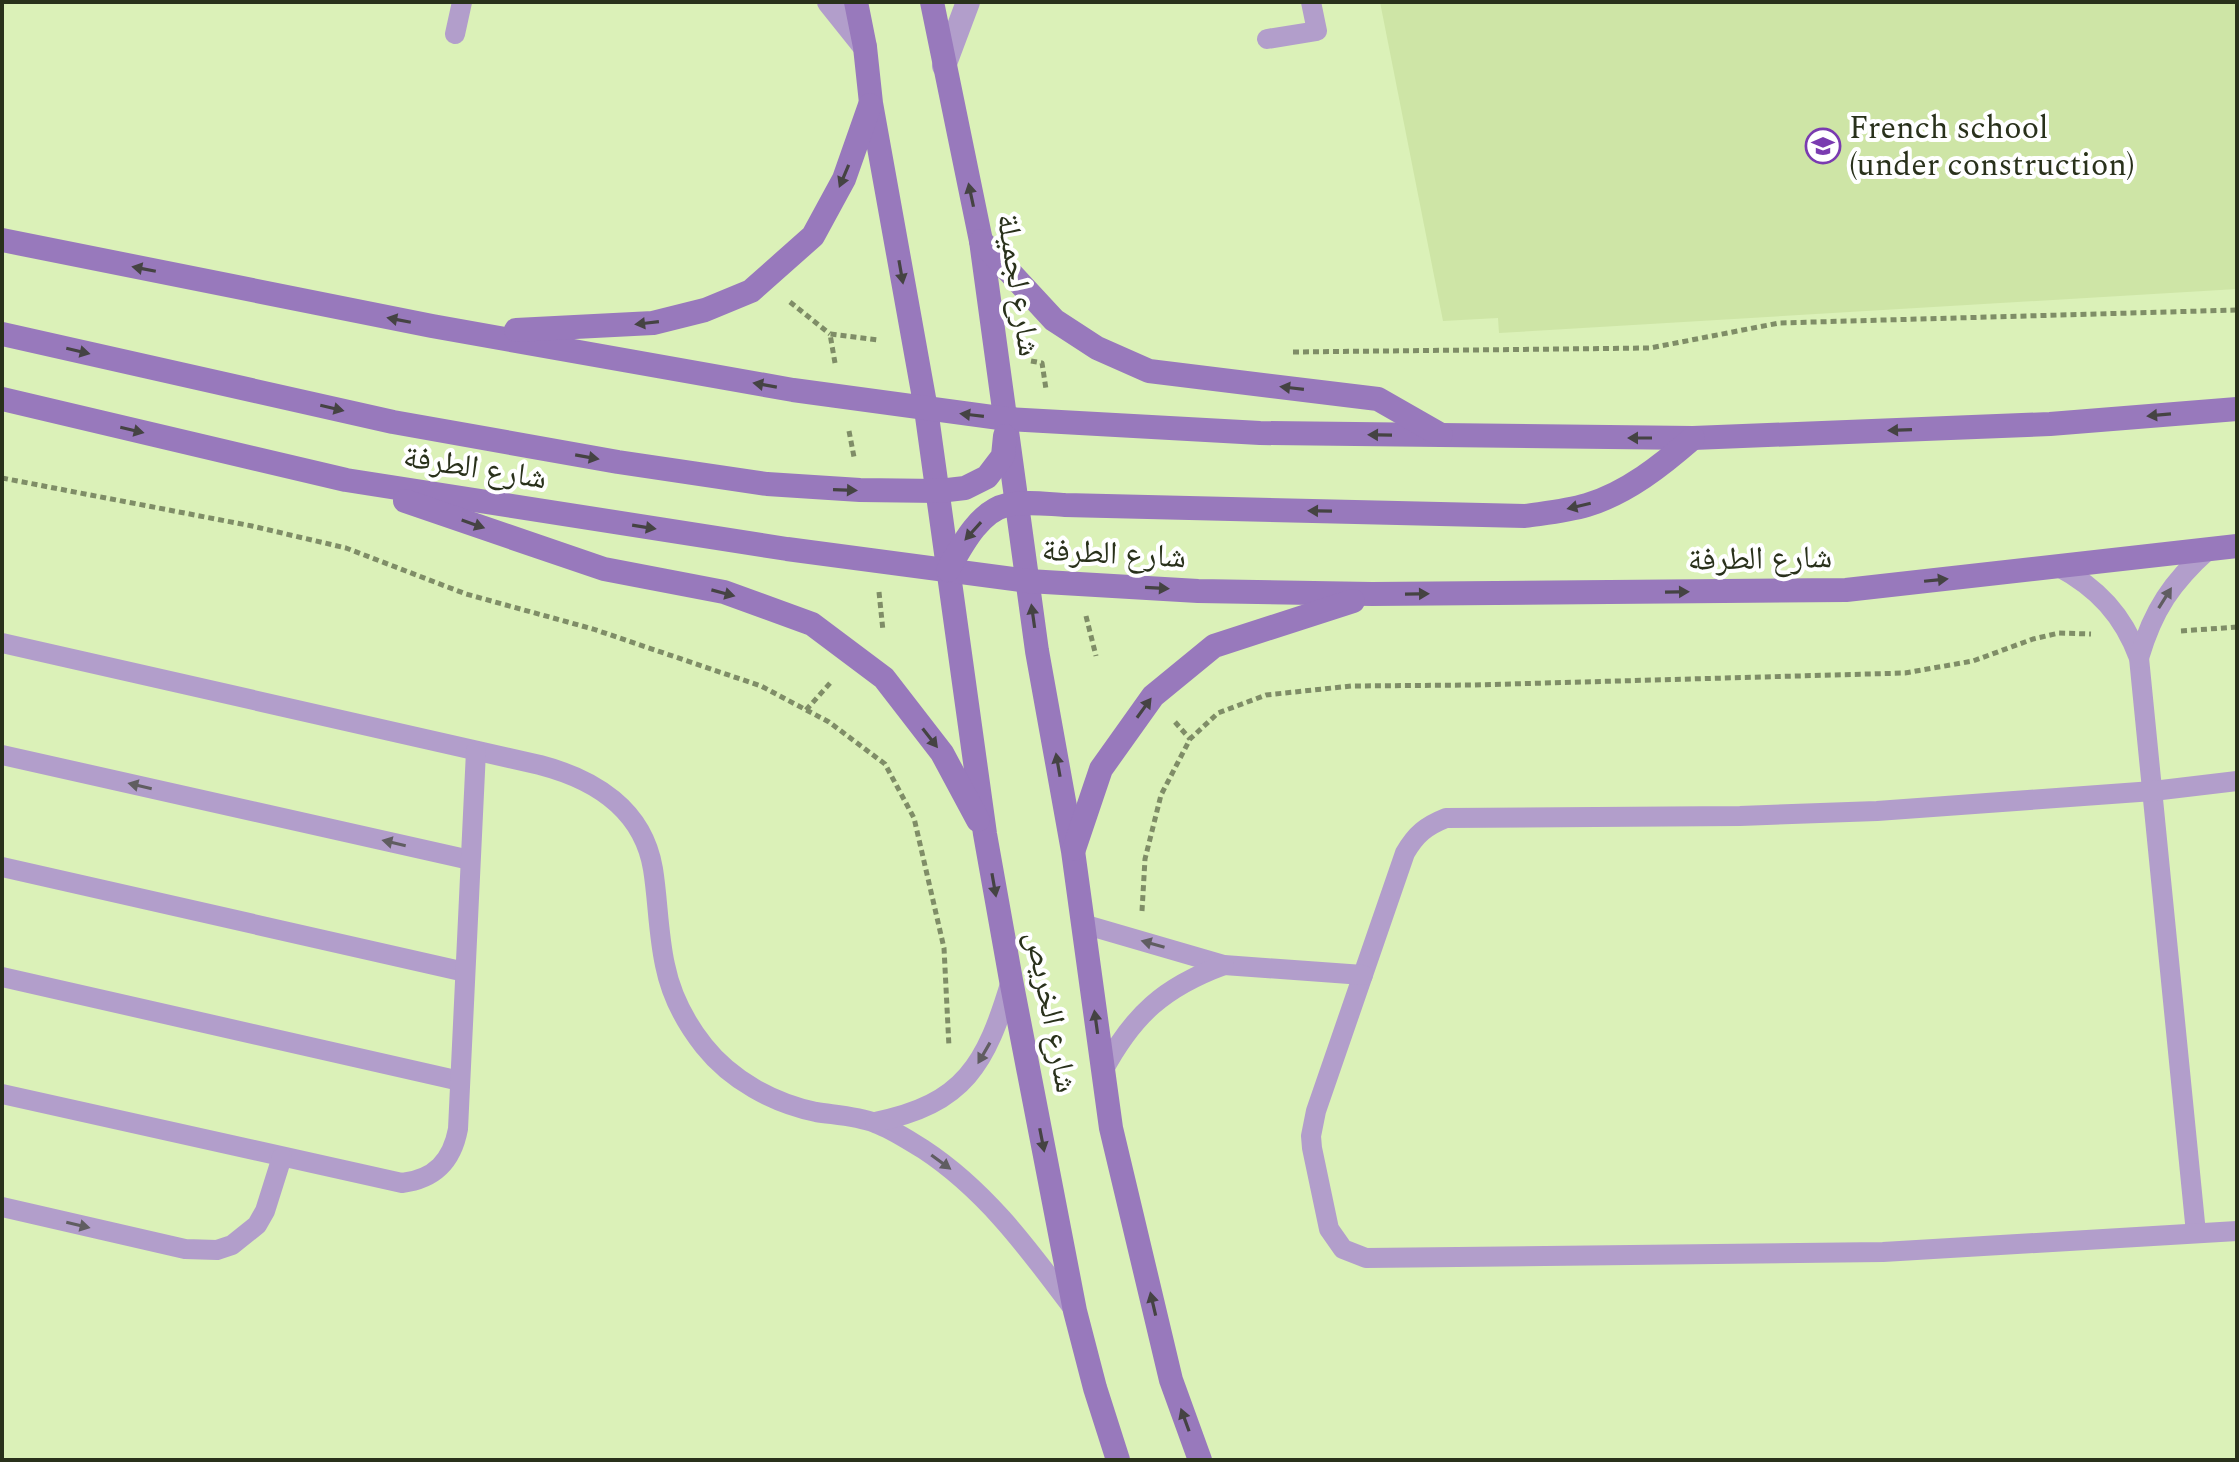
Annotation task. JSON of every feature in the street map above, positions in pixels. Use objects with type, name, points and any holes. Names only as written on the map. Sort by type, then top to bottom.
[{"type":"main road","points":[[856,2],[926,409],[948,570]]},
{"type":"main road","name":"شارع لجميلة","points":[[932,2],[981,241],[1028,581]]},
{"type":"main road","points":[[432,326],[508,330],[583,329],[653,323],[705,310],[751,291],[813,236],[844,179],[871,103]]},
{"type":"main road","points":[[2,240],[432,326],[793,390],[1007,419],[1260,433],[1693,438],[2050,424],[2237,409]]},
{"type":"main road","points":[[981,241],[1054,320],[1097,348],[1149,371],[1378,399],[1443,437]]},
{"type":"main road","points":[[2,334],[393,422],[705,476],[815,489],[939,491],[965,488],[987,477],[1003,456],[1007,419]]},
{"type":"main road","name":"شارع الطرفة","points":[[2,399],[346,480],[787,549],[1028,581],[1198,591],[1372,594],[1846,590],[2237,546]]},
{"type":"main road","points":[[948,570],[964,542],[981,522],[1003,506],[1525,516],[1587,505],[1631,485],[1670,459],[1693,438]]},
{"type":"main road","points":[[346,480],[604,569],[724,592],[812,624],[884,678],[942,753],[985,834]]},
{"type":"main road","name":"شارع الخريص","points":[[948,570],[985,834],[1011,980],[1075,1311],[1118,1460]]},
{"type":"main road","name":"شارع الخريص","points":[[1028,581],[1073,851],[1111,1128],[1171,1380],[1200,1460]]},
{"type":"main road","points":[[1073,851],[1101,769],[1153,696],[1214,646],[1372,594]]},
{"type":"street","points":[[829,2],[865,47]]},
{"type":"street","points":[[944,66],[968,2]]},
{"type":"lane","points":[[455,34],[462,2]]},
{"type":"lane","points":[[1267,39],[1317,31],[1311,2]]},
{"type":"lane","points":[[2196,1233],[2138,634],[2184,571],[2209,549]]},
{"type":"lane","points":[[2057,566],[2080,578],[2100,594],[2138,634]]},
{"type":"lane","points":[[2,643],[561,770],[607,793],[624,809],[647,845],[664,964],[673,994],[705,1048],[727,1070],[753,1088],[782,1102],[812,1111],[875,1122],[908,1140],[968,1183],[1019,1237],[1075,1311]]},
{"type":"lane","points":[[2,1094],[402,1183],[434,1173],[447,1161],[455,1146],[476,751]]},
{"type":"lane","points":[[2,755],[470,860]]},
{"type":"lane","points":[[2237,781],[2153,791],[1847,812],[1446,818],[1428,825],[1414,837],[1405,853],[1316,1111],[1311,1136],[1329,1229],[1343,1249],[1354,1255],[1378,1259],[1883,1252],[2237,1231]]},
{"type":"lane","points":[[2,867],[465,972]]},
{"type":"lane","points":[[1083,924],[1224,965],[1363,975]]},
{"type":"lane","points":[[1103,1071],[1119,1042],[1140,1016],[1164,994],[1193,976],[1224,965]]},
{"type":"lane","points":[[2,977],[460,1081]]},
{"type":"lane","points":[[875,1122],[902,1117],[928,1107],[951,1092],[971,1073],[986,1051],[1011,980]]},
{"type":"lane","points":[[2,1207],[185,1249],[217,1250],[232,1245],[257,1225],[265,1211],[282,1157]]},
{"type":"path","points":[[764,280],[830,334]]},
{"type":"path","points":[[1283,352],[1650,348],[1779,323],[2237,310]]},
{"type":"path","points":[[2,478],[252,526],[346,548],[466,594],[593,629],[761,686],[829,722],[885,764],[914,818],[944,948],[951,1092]]},
{"type":"path","points":[[1140,940],[1145,859],[1161,795],[1190,739],[1218,713],[1266,695],[1351,686],[1905,673],[1973,661],[2059,633],[2138,634],[2237,627]]},
{"type":"shaded area","name":"French school (under construction)","points":[[1380,2],[2237,2],[2237,289],[1499,333],[1498,318],[1443,321]]},
{"type":"place","name":"French school (under construction)","points":[[1823,146]]}]
